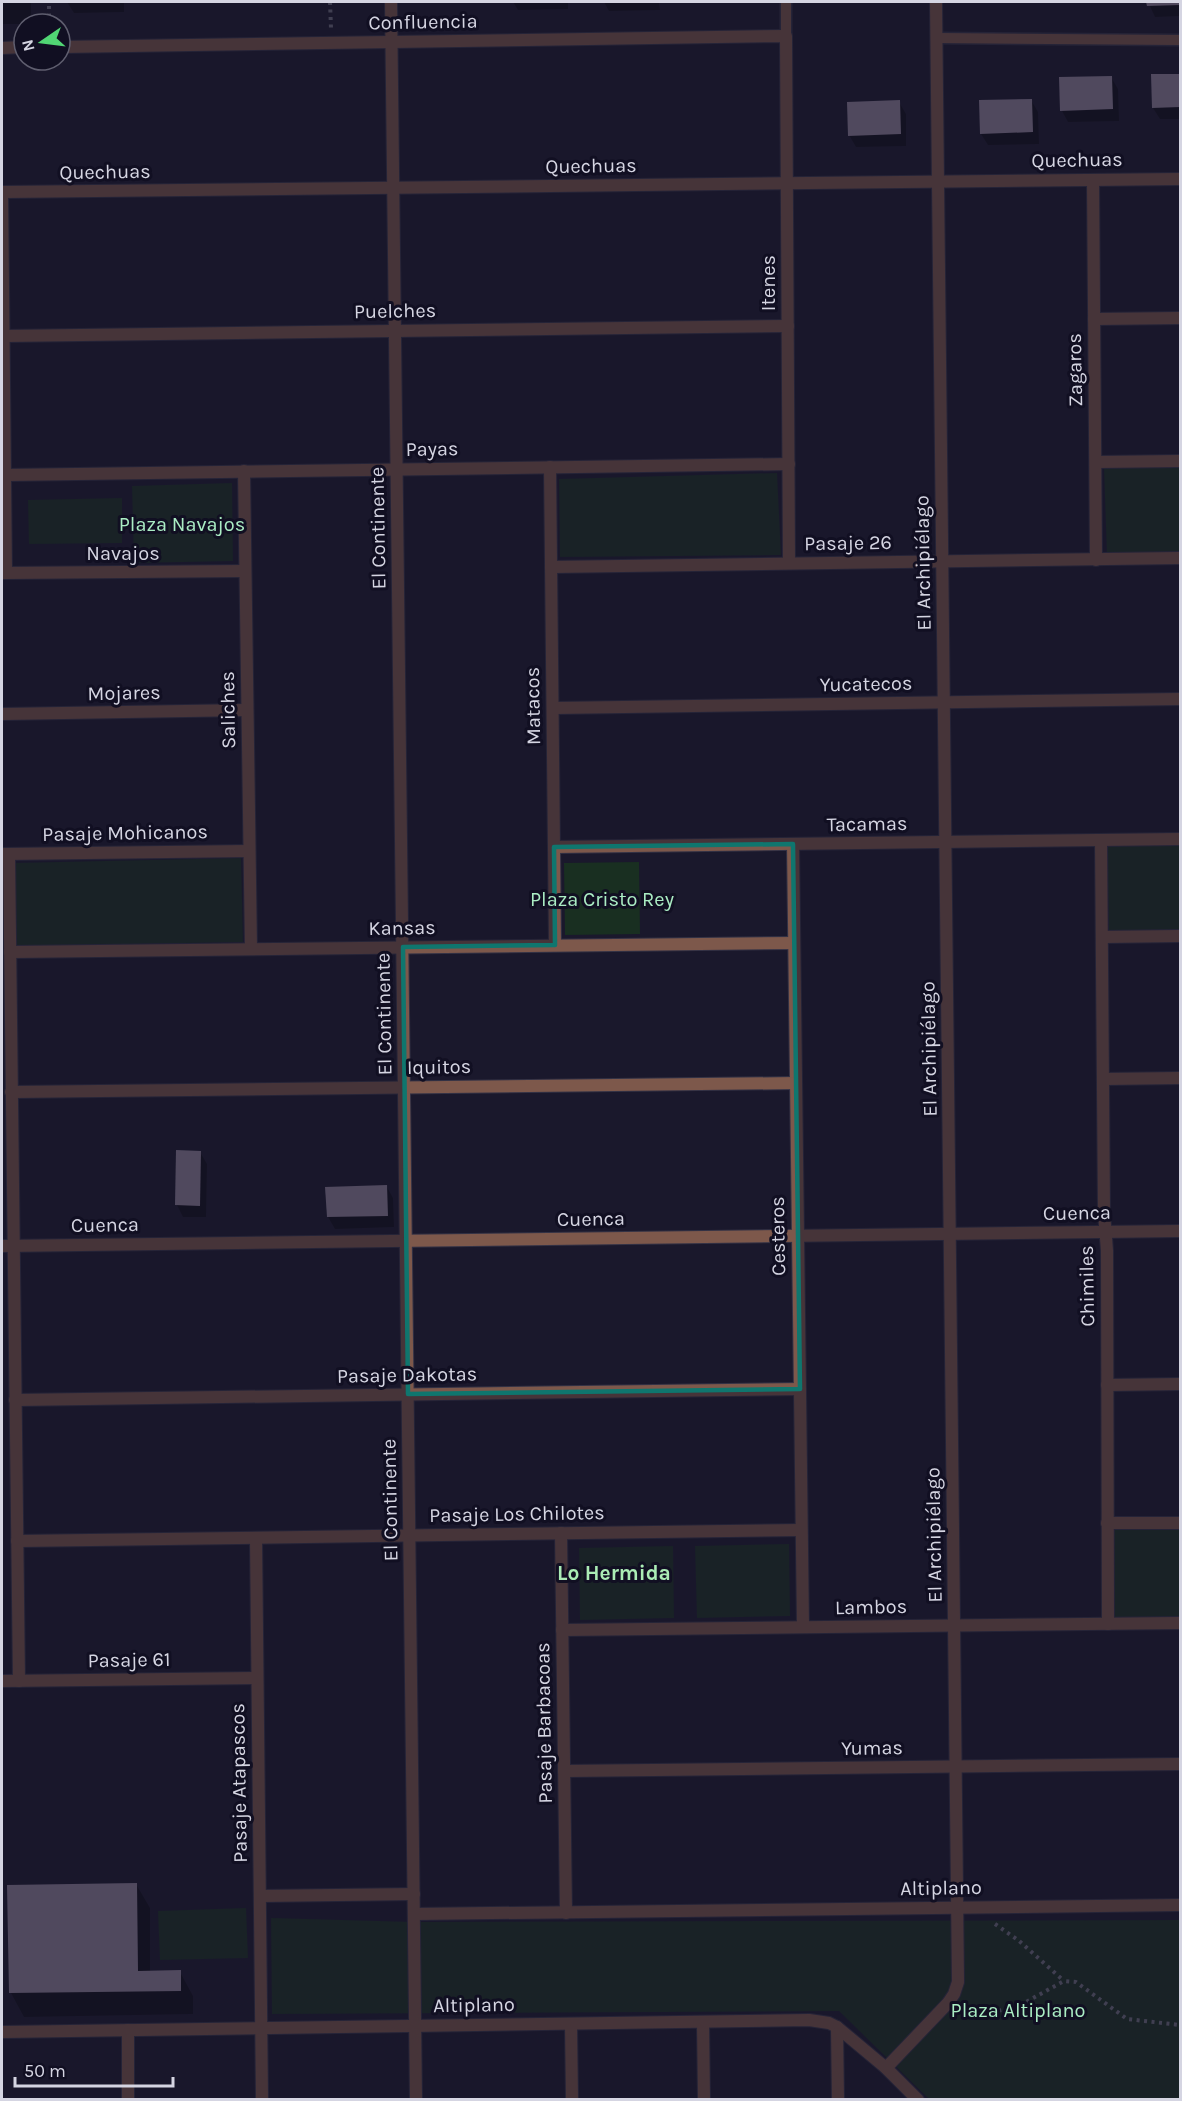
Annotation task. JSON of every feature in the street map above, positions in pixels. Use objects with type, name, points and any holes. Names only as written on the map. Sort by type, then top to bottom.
[{"type":"street","name":"El Continente","points":[[391,2],[416,2100]]},
{"type":"street","name":"El Archipiélago","points":[[886,2068],[948,2003],[958,1982],[936,2]]},
{"type":"street","name":"Confluencia","points":[[72,47],[786,36]]},
{"type":"street","name":"Itenes","points":[[786,36],[789,563]]},
{"type":"street","name":"Quechuas","points":[[2,192],[1180,179]]},
{"type":"street","name":"Zagaros","points":[[1093,180],[1096,560]]},
{"type":"street","points":[[2,192],[4,573]]},
{"type":"street","points":[[1094,319],[1180,318]]},
{"type":"street","name":"Puelches","points":[[3,336],[788,326]]},
{"type":"street","points":[[1096,462],[1180,461]]},
{"type":"street","name":"Payas","points":[[4,475],[789,464]]},
{"type":"street","name":"Matacos","points":[[550,467],[555,945]]},
{"type":"street","name":"Saliches","points":[[243,471],[251,949]]},
{"type":"street","name":"Pasaje 26","points":[[551,567],[1180,558]]},
{"type":"street","name":"Navajos","points":[[4,573],[245,571]]},
{"type":"street","name":"Yucatecos","points":[[553,708],[1180,699]]},
{"type":"street","name":"Mojares","points":[[2,714],[247,710]]},
{"type":"street","name":"Tacamas","points":[[554,847],[1180,839]]},
{"type":"street","name":"Chimiles","points":[[1101,840],[1108,1624]]},
{"type":"street","name":"Cesteros","points":[[793,844],[803,1627]]},
{"type":"street","name":"Pasaje Mohicanos","points":[[5,854],[249,851]]},
{"type":"street","points":[[5,854],[10,952],[11,1092],[8,1246],[15,1400],[19,1681]]},
{"type":"street","points":[[1102,937],[1180,936]]},
{"type":"street","name":"Kansas","points":[[10,952],[794,943]]},
{"type":"street","points":[[1103,1079],[1180,1078]]},
{"type":"street","name":"Iquitos","points":[[11,1092],[796,1083]]},
{"type":"street","name":"Cuenca","points":[[8,1246],[1180,1231]]},
{"type":"street","points":[[1107,1385],[1180,1384]]},
{"type":"street","name":"Pasaje Dakotas","points":[[15,1400],[800,1389]]},
{"type":"street","points":[[1107,1523],[1180,1523]]},
{"type":"street","name":"Pasaje Los Chilotes","points":[[17,1541],[801,1530]]},
{"type":"street","name":"Pasaje Barbacoas","points":[[561,1533],[566,1912]]},
{"type":"street","name":"Pasaje Atapascos","points":[[256,1538],[262,2100]]},
{"type":"street","name":"Lambos","points":[[562,1630],[1180,1623]]},
{"type":"street","name":"Pasaje 61","points":[[2,1681],[257,1678]]},
{"type":"street","name":"Yumas","points":[[564,1771],[1180,1764]]},
{"type":"street","points":[[260,1896],[414,1894]]},
{"type":"street","name":"Altiplano","points":[[414,1914],[1180,1905]]},
{"type":"street","name":"Altiplano","points":[[2,2032],[809,2020],[829,2023],[837,2027],[886,2068],[918,2100]]},
{"type":"street","points":[[703,2022],[704,2100]]},
{"type":"street","points":[[571,2024],[572,2100]]},
{"type":"street","points":[[837,2027],[838,2100]]},
{"type":"street","points":[[128,2030],[128,2100]]},
{"type":"lane","name":"Itenes","points":[[786,2],[786,36]]},
{"type":"lane","points":[[937,38],[1180,40]]},
{"type":"path","points":[[330,2],[331,43]]},
{"type":"path","points":[[981,1907],[984,1916],[1018,1940],[1064,1981]]},
{"type":"path","points":[[948,2003],[964,2011],[992,2012],[1017,2007],[1064,1981],[1076,1982],[1127,2019],[1180,2025]]},
{"type":"highlighted area","points":[[793,844],[800,1389],[408,1394],[403,947],[555,945],[554,847]]},
{"type":"green space","points":[[1180,466],[1180,554],[1107,555],[1104,468]]},
{"type":"green space","points":[[777,473],[781,555],[560,557],[559,479]]},
{"type":"green space","name":"Plaza Navajos","points":[[232,483],[233,561],[134,563],[132,486]]},
{"type":"green space","points":[[122,498],[122,543],[29,544],[28,500]]},
{"type":"green space","points":[[1107,845],[1180,845],[1180,932],[1109,933]]},
{"type":"green space","points":[[241,858],[243,942],[15,946],[14,863]]},
{"type":"green space","name":"Plaza Cristo Rey","points":[[639,862],[640,934],[565,935],[564,863]]},
{"type":"green space","points":[[1112,1527],[1180,1529],[1180,1618],[1115,1618]]},
{"type":"green space","points":[[789,1544],[790,1616],[697,1618],[695,1546]]},
{"type":"green space","points":[[673,1546],[674,1618],[580,1620],[579,1548]]},
{"type":"green space","points":[[246,1908],[248,1958],[160,1960],[158,1911]]},
{"type":"green space","name":"Plaza Altiplano","points":[[271,1918],[414,1922],[1180,1920],[1180,2099],[929,2099],[839,2011],[272,2014]]},
{"type":"building","points":[[1146,2],[1180,2],[1180,5],[1147,6]]},
{"type":"building","points":[[1151,74],[1180,74],[1180,107],[1152,108]]},
{"type":"building","points":[[1112,76],[1113,109],[1060,111],[1059,77]]},
{"type":"building","points":[[1032,99],[1033,132],[980,134],[979,100]]},
{"type":"building","points":[[900,100],[901,134],[848,136],[847,102]]},
{"type":"building","points":[[176,1150],[201,1151],[200,1206],[175,1205]]},
{"type":"building","points":[[387,1185],[388,1216],[327,1217],[325,1187]]},
{"type":"building","points":[[137,1883],[138,1971],[181,1970],[181,1991],[9,1993],[7,1885]]},
{"type":"district","name":"Lo Hermida","points":[[614,1573]]}]
